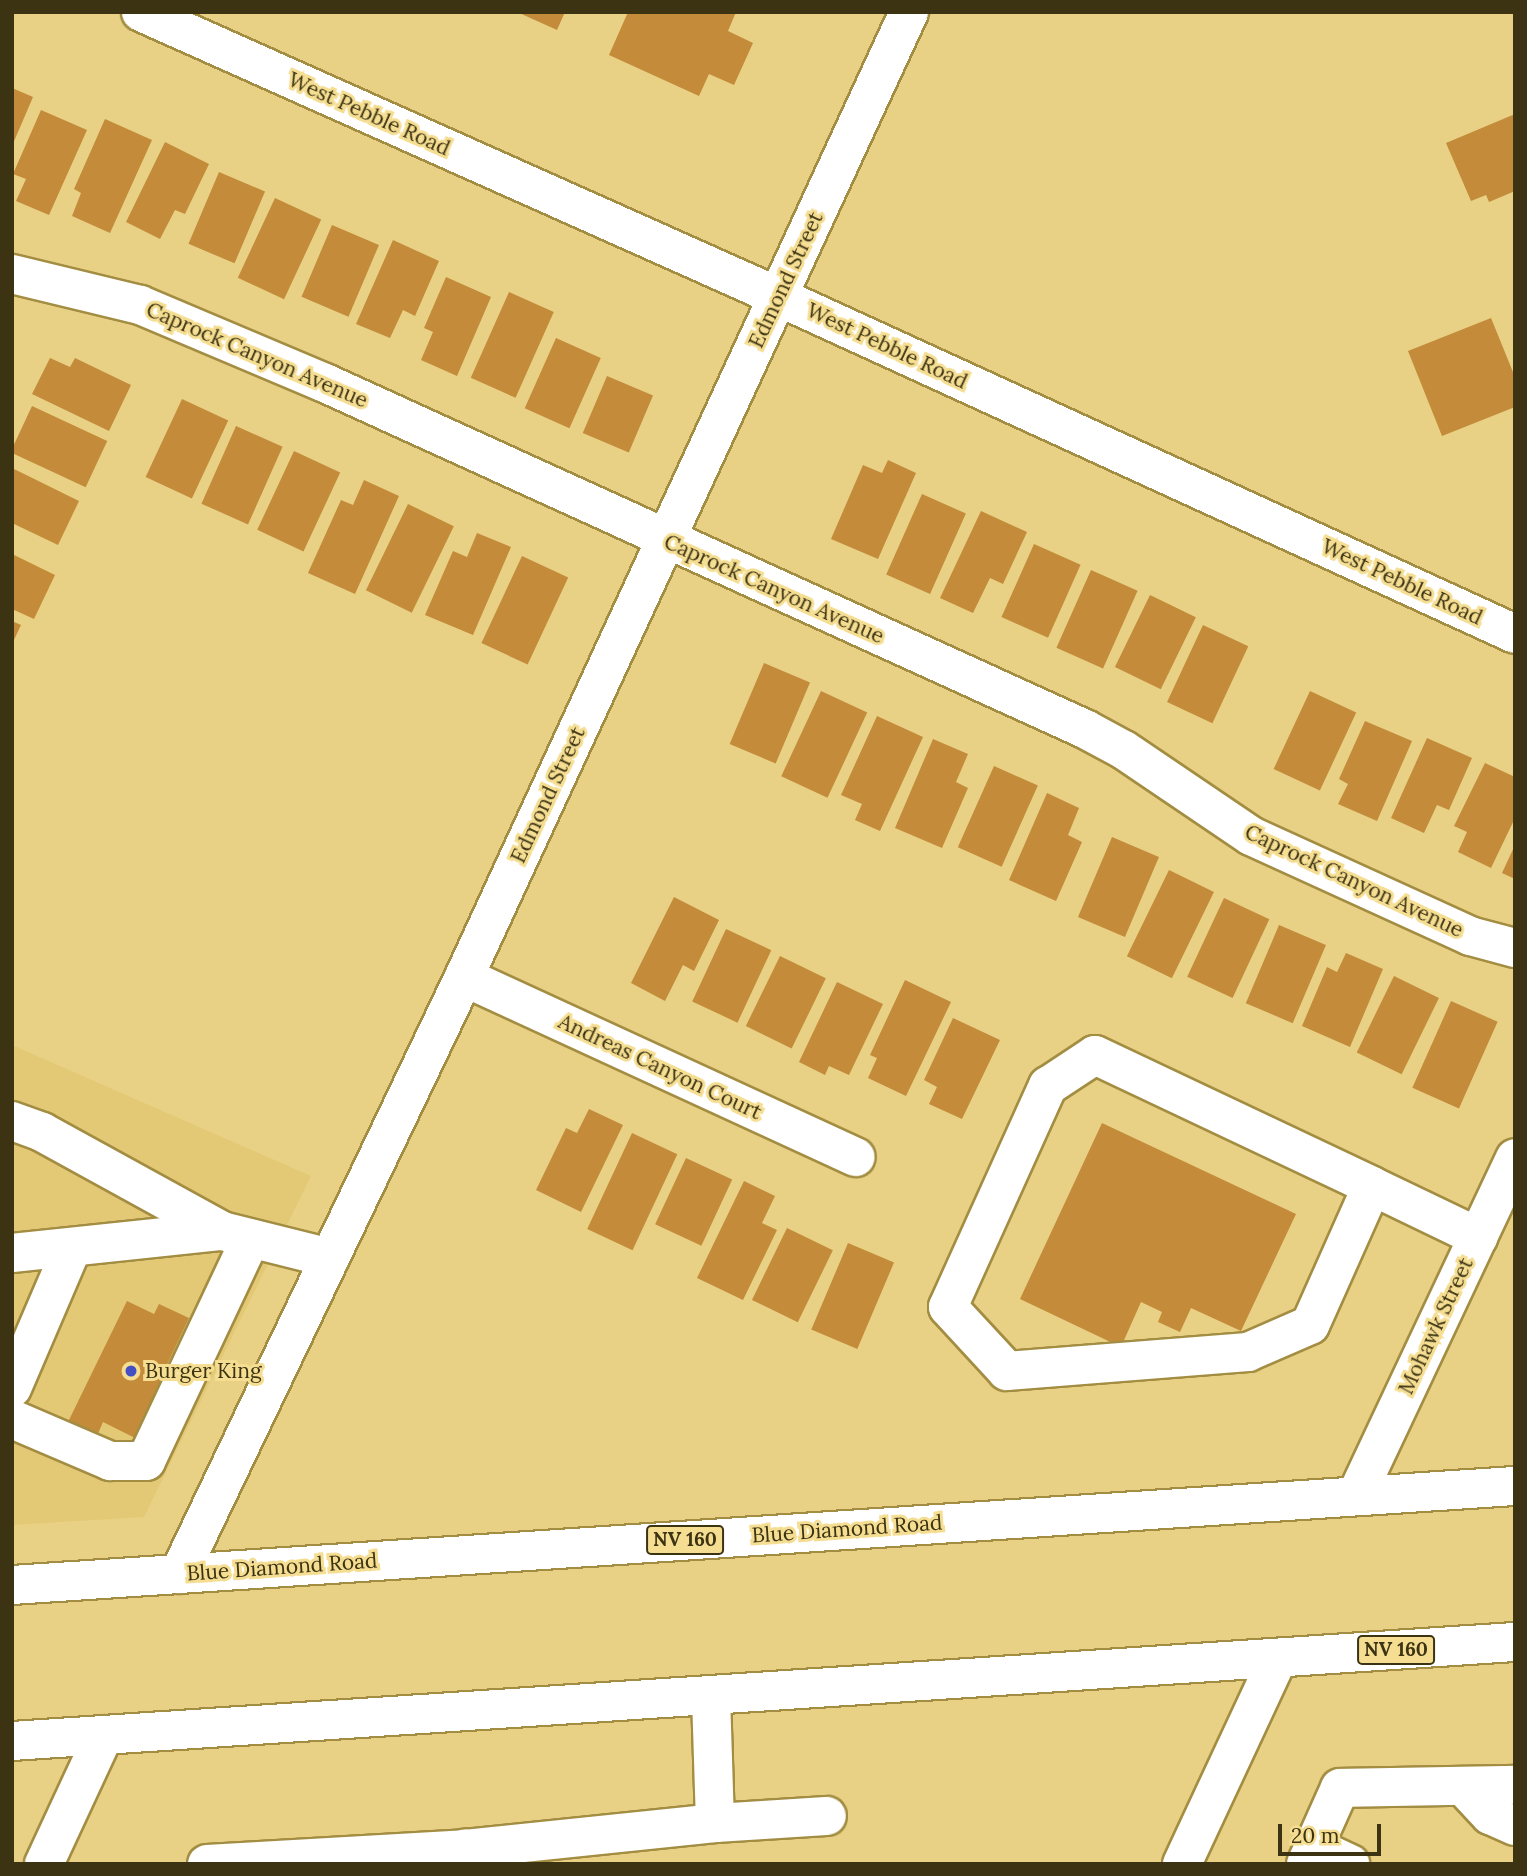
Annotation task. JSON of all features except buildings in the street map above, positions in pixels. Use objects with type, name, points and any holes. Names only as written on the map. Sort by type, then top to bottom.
[{"type":"main road","name":"West Pebble Road","points":[[141,12],[779,297],[1515,634]]},
{"type":"main road","name":"Edmond Street","points":[[179,1574],[464,977],[909,12]]},
{"type":"main road","name":"Caprock Canyon Avenue","points":[[12,274],[140,305],[325,383],[1085,729],[1124,750],[1251,836],[1470,936],[1515,948]]},
{"type":"main road","name":"Andreas Canyon Court","points":[[464,977],[856,1157]]},
{"type":"main road","points":[[1372,1186],[1310,1325],[1248,1352],[1007,1371],[948,1307],[1048,1086],[1095,1055],[1372,1186],[1478,1237]]},
{"type":"main road","points":[[12,1121],[42,1132],[236,1235],[330,1258]]},
{"type":"main road","name":"Mohawk Street","points":[[1357,1494],[1515,1158]]},
{"type":"main road","points":[[12,1253],[236,1235]]},
{"type":"main road","points":[[12,1439],[71,1474],[112,1478],[146,1461],[236,1235]]},
{"type":"main road","points":[[12,1388],[72,1248]]},
{"type":"main road","points":[[12,1419],[110,1461],[146,1461]]},
{"type":"main road","name":"Blue Diamond Road","points":[[12,1586],[1357,1494],[1515,1486]]},
{"type":"main road","name":"NV 160","points":[[12,1741],[1515,1642]]},
{"type":"main road","points":[[1182,1864],[1278,1658]]},
{"type":"main road","points":[[711,1695],[715,1824]]},
{"type":"main road","points":[[44,1864],[104,1735]]},
{"type":"main road","points":[[1350,1864],[1310,1855],[1340,1788],[1515,1785]]},
{"type":"main road","points":[[1463,1786],[1490,1815],[1515,1826]]},
{"type":"main road","points":[[207,1864],[632,1848],[715,1824],[827,1816]]},
{"type":"shaded area","points":[[12,1045],[311,1176],[144,1517],[12,1525]]},
{"type":"place","name":"Burger King","points":[[131,1371]]}]
